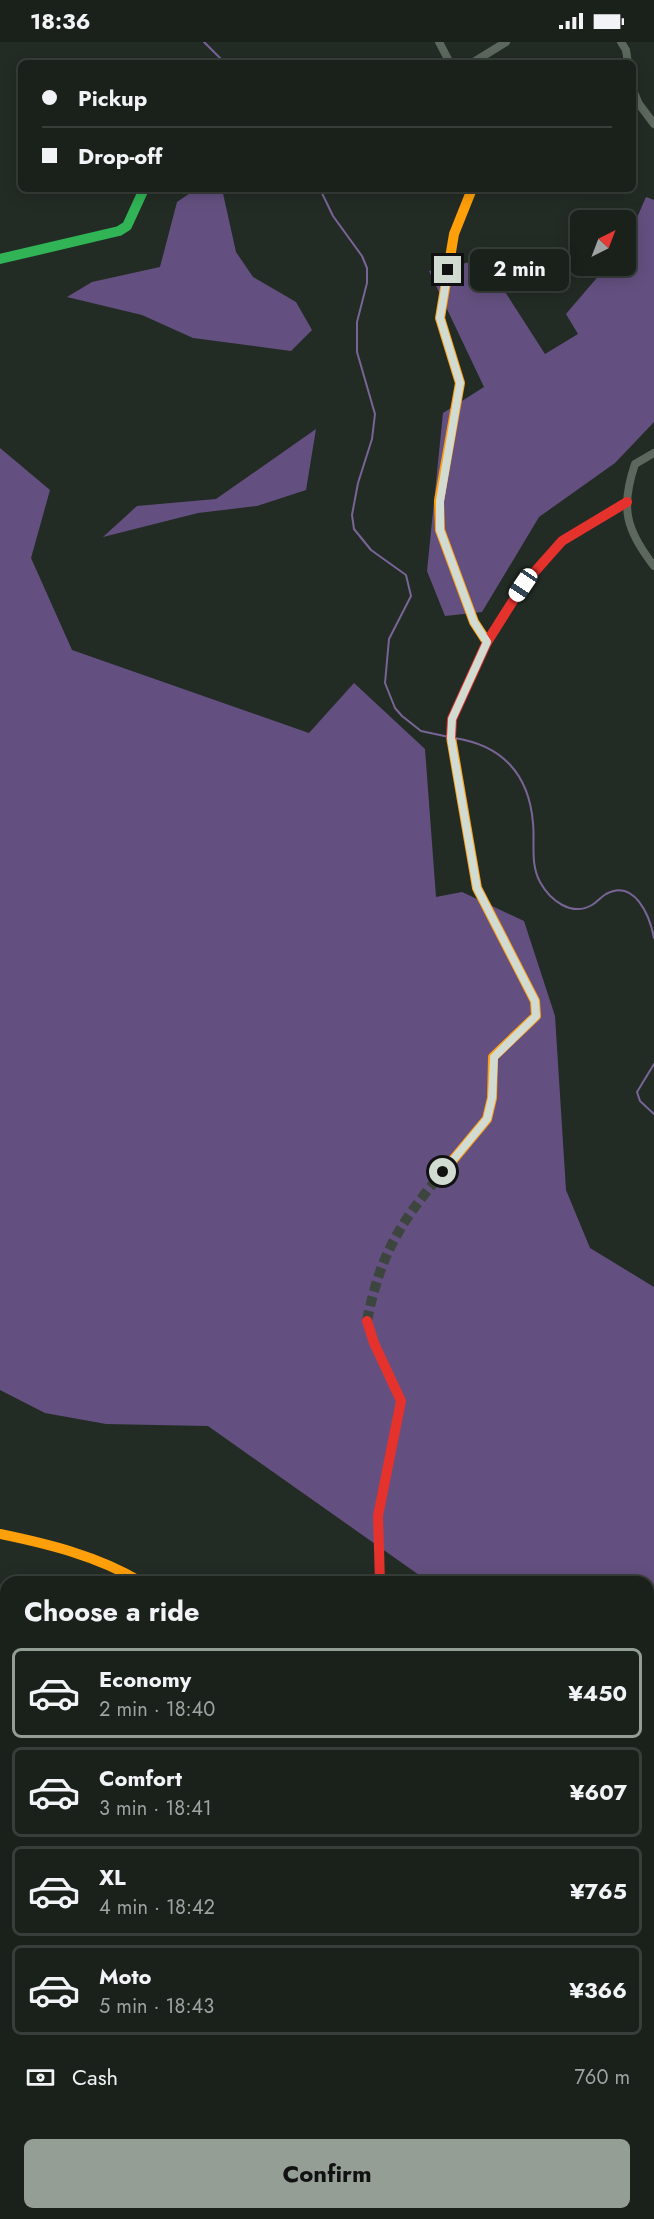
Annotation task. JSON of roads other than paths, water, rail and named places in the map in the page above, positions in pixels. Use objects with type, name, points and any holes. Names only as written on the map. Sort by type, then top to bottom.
[{"type":"street","points":[[439,42],[448,60]]},
{"type":"street","points":[[477,60],[506,42]]},
{"type":"street","points":[[621,42],[626,50],[628,60]]},
{"type":"street","points":[[636,97],[654,123]]},
{"type":"street","points":[[0,259],[119,231],[127,226],[143,192]]},
{"type":"street","points":[[471,192],[454,234],[440,318],[460,383],[441,492],[440,530],[474,622],[487,642]]},
{"type":"street","points":[[654,453],[635,464],[627,502],[633,539],[654,566]]},
{"type":"street","points":[[443,1172],[487,1119],[492,1098],[494,1057],[536,1016],[535,1001],[477,888],[451,738],[452,719],[487,642],[523,585],[562,541],[627,502]]},
{"type":"street","points":[[367,1321],[370,1340],[398,1388],[401,1401],[378,1516],[380,1576]]},
{"type":"street","points":[[0,1534],[50,1544],[131,1576]]},
{"type":"waterway","points":[[204,42],[222,60]]},
{"type":"waterway","points":[[321,192],[333,216],[362,256],[367,268],[367,283],[357,322],[357,352],[375,414],[372,439],[358,483],[352,515],[354,529],[371,550],[406,575],[411,596],[389,639],[385,683],[395,708],[402,716],[421,731],[449,737]]},
{"type":"waterway","points":[[454,738],[486,747],[499,755],[519,776],[526,790],[533,823],[535,868],[540,882],[549,895],[562,905],[576,909],[592,905],[606,894],[616,890],[625,891],[633,895],[645,911],[654,938]]},
{"type":"waterway","points":[[654,1064],[637,1092],[640,1101],[654,1114]]},
{"type":"tunnel","points":[[367,1321],[378,1277],[394,1240],[415,1207],[443,1172]]}]
